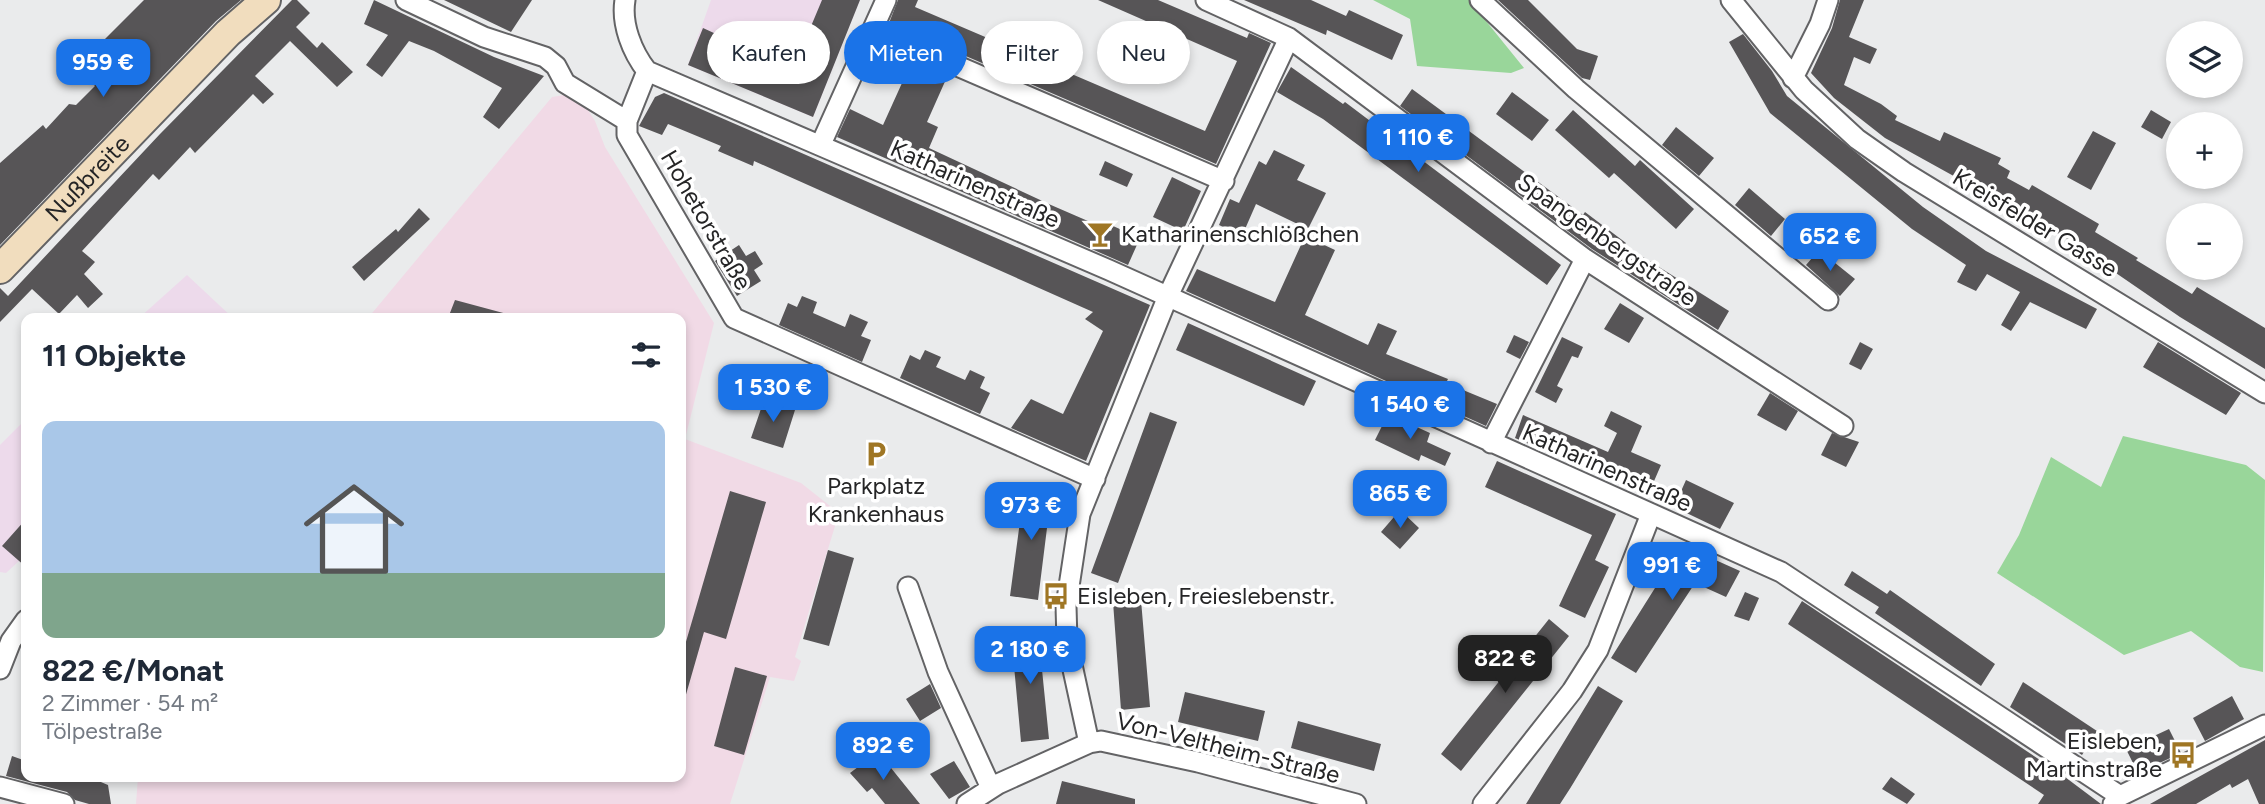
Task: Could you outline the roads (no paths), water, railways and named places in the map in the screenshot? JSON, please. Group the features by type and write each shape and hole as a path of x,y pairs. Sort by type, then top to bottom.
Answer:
{"main road":[{"name":"Nußbreite","path":"0,269 181,80 261,2"}],"street":[{"path":"406,0 484,37 545,57 556,66 565,83 628,121 647,71 637,58 627,30 624,2"},
{"path":"878,21 886,0"},
{"name":"Spangenbergstraße","path":"1206,0 1289,38 1584,259 1843,426"},
{"path":"1480,0 1576,89 1828,300"},
{"name":"Kreisfelder Gasse","path":"1731,0 1793,78 1833,119 1904,172 2265,393"},
{"path":"1793,78 1820,24 1828,0"},
{"path":"967,804 991,788 1089,743 1067,642 1066,606 1080,514 1168,296 1289,38"},
{"path":"967,70 1224,181"},
{"name":"Katharinenstraße","path":"647,71 1168,296 1781,572 2116,800"},
{"path":"821,144 849,84"},
{"name":"Hohetorstraße","path":"628,121 627,135 734,318 1095,479"},
{"path":"1491,443 1584,259"},
{"path":"1483,804 1572,691 1598,650 1651,514"},
{"path":"908,587 937,672 991,788"},
{"path":"0,669 11,641 21,627"},
{"path":"2116,800 2265,725"},
{"name":"Von-Veltheim-Straße","path":"1089,743 1112,742 1356,804"},
{"path":"0,787 64,804"}],"place":[{"name":"Katharinenschlößchen","path":"1100,234"},
{"name":"Parkplatz Krankenhaus","path":"876,454"},
{"name":"Eisleben, Freieslebenstr.","path":"1056,596"},
{"name":"Eisleben, Martinstraße","path":"2183,755"}]}
